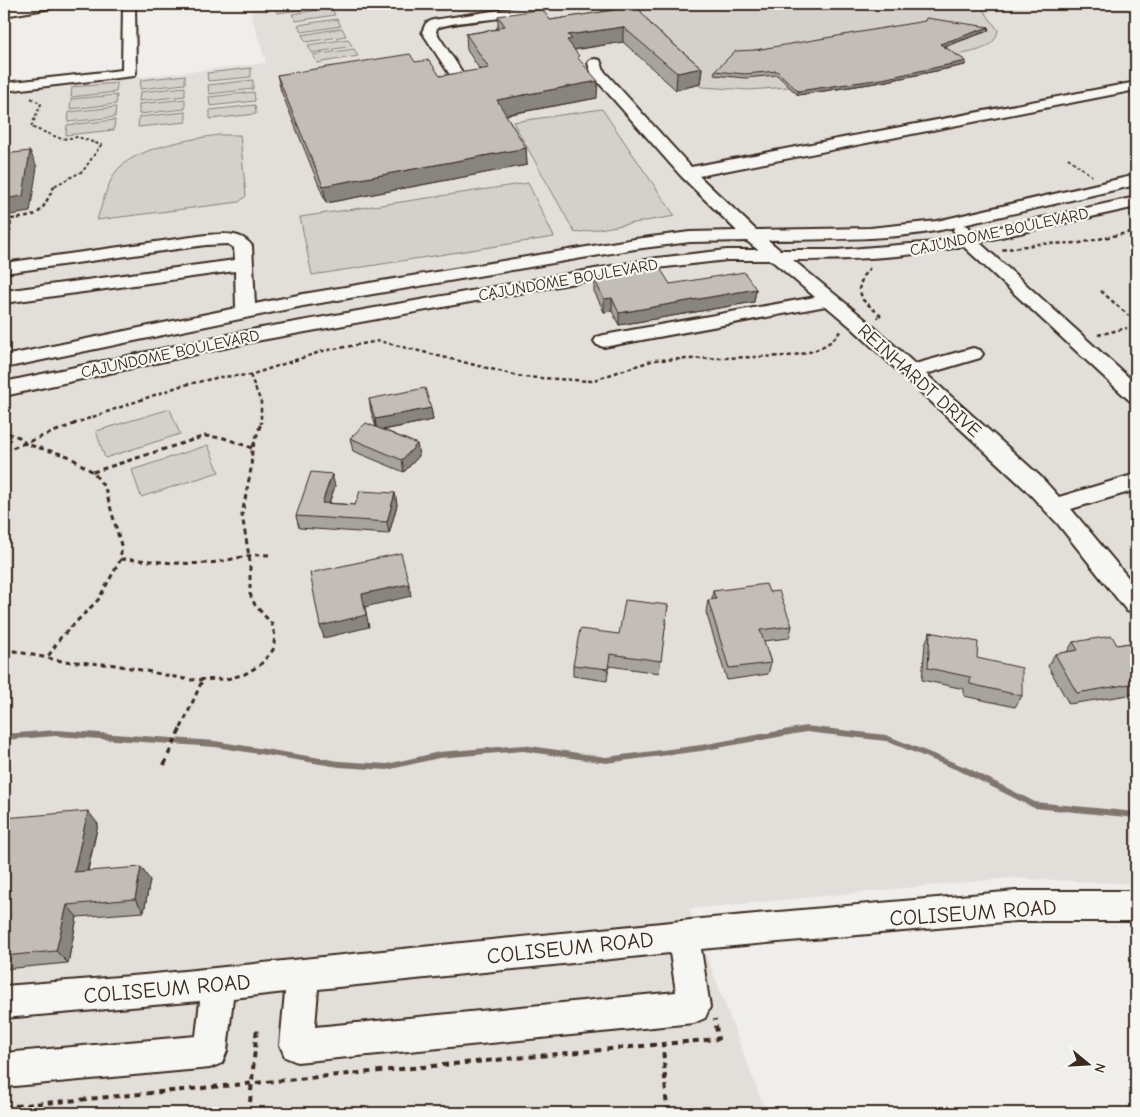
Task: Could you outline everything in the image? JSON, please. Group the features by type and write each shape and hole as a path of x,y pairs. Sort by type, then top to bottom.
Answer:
{"street":[{"path":"4,12 52,4"},
{"path":"4,87 129,73 129,4"},
{"path":"459,78 429,32 431,26 438,23 530,8 536,4"},
{"name":"REINHARDT DRIVE","path":"595,63 597,72 687,174 752,236 859,324 998,450 1055,506 1136,604"},
{"path":"687,174 1136,86"},
{"name":"CAJUNDOME BOULEVARD","path":"4,362 246,312 416,280 635,244 690,237 820,235 937,226 1093,183 1136,180"},
{"path":"1093,183 1023,214 961,229 968,241 1136,395"},
{"name":"CAJUNDOME BOULEVARD","path":"4,390 256,335 608,271 687,258 727,255 870,254 935,247 1136,202"},
{"path":"4,268 206,240 231,239 243,246 246,312"},
{"path":"4,297 244,264"},
{"path":"604,341 828,300"},
{"path":"911,372 973,354"},
{"path":"1055,506 1136,482"},
{"name":"COLISEUM ROAD","path":"4,1002 219,983 683,936 1016,906 1136,906"},
{"path":"303,974 297,1045 694,1007 683,936"},
{"path":"4,1070 210,1051 219,983"}],"path":[{"path":"11,220 32,217 43,208 55,185 83,171 101,145 78,138 62,139 31,127 41,104 31,98 23,99"},
{"path":"1068,158 1093,183"},
{"path":"1101,292 1129,316"},
{"path":"1092,337 1127,328"},
{"path":"4,649 47,658 116,665 154,675 202,681 236,676 255,669 267,659 275,645 275,630 269,618 250,598 249,555 242,524 242,505 250,475 252,448 259,432 262,414 262,400 250,375"},
{"path":"4,404 5,434 19,437 26,444 68,456 93,472 105,488 112,518 120,539 121,559 98,600 61,637 47,658"},
{"path":"93,472 205,436 216,435 226,437 252,448"},
{"path":"121,559 208,564 249,555 270,555"},
{"path":"164,765 202,681"},
{"path":"249,1113 257,1027"},
{"path":"4,1107 663,1044"},
{"path":"547,1113 582,1110 582,1113"}],"shaded area":[{"path":"248,4 1136,4 1136,884 1011,878 689,909 766,1113 4,1113 4,92 266,63"},
{"path":"272,4 341,4 278,13"},
{"path":"623,4 979,4 998,30 996,37 987,46 974,52 952,56 965,65 882,82 798,95 789,87 749,90 702,87 677,74"},
{"path":"331,8 335,15 296,21 292,14"},
{"path":"337,19 341,26 302,32 298,25"},
{"path":"342,28 346,36 306,42 302,35"},
{"path":"348,39 352,46 312,53 308,45"},
{"path":"354,49 358,56 317,63 313,55"},
{"path":"251,68 251,77 208,81 207,73"},
{"path":"185,75 185,84 140,89 141,80"},
{"path":"253,80 253,89 209,94 208,85"},
{"path":"117,83 116,92 71,97 72,87"},
{"path":"185,87 185,96 139,101 140,92"},
{"path":"254,92 255,101 210,106 209,97"},
{"path":"117,95 116,104 70,109 71,99"},
{"path":"185,99 185,109 139,114 139,104"},
{"path":"255,105 256,114 210,119 210,110"},
{"path":"116,107 115,117 68,122 69,112"},
{"path":"602,109 675,216 575,233 513,122"},
{"path":"186,112 186,122 138,127 139,117"},
{"path":"115,120 114,130 66,135 67,125"},
{"path":"219,135 240,135 246,196 239,202 97,220 109,184 123,164 134,157 162,146"},
{"path":"528,183 554,237 312,275 300,217"},
{"path":"170,409 180,434 105,458 96,431"},
{"path":"208,445 219,472 141,497 132,470"}],"building":[{"path":"609,4 635,4 653,27 702,68 677,73 623,27 568,35 572,39 567,40 579,56 577,57 598,81 497,100 526,148 323,186 277,75 410,54 415,62 429,60 440,76 489,68 466,34 499,29 497,27 505,26 498,16 542,9 550,20 614,10"},
{"path":"926,18 989,27 940,44 966,61 882,79 798,91 777,71 745,74 715,71 735,51 755,50 925,21"},
{"path":"30,151 23,196 4,199 4,154"},
{"path":"660,268 670,284 744,272 756,289 619,313 612,298 604,299 594,279"},
{"path":"425,388 431,408 375,419 369,399"},
{"path":"366,423 417,444 402,460 350,438"},
{"path":"311,472 332,474 322,503 355,505 360,491 395,493 387,522 296,516"},
{"path":"401,553 409,584 362,594 366,615 320,626 310,573"},
{"path":"766,584 769,592 779,591 792,626 760,630 771,663 729,668 708,600 716,599 713,591"},
{"path":"625,600 668,605 661,661 610,654 608,669 573,665 580,629 619,634"},
{"path":"930,632 978,642 977,658 1022,668 1022,696 970,684 970,677 928,668"},
{"path":"1112,636 1117,645 1136,642 1136,683 1077,693 1055,654 1078,650 1073,642"},
{"path":"88,811 74,872 141,867 135,899 67,905 56,951 4,956 4,818"}],"waterway":[{"path":"4,737 56,733 215,744 339,764 387,767 439,755 523,748 606,760 701,748 806,729 886,738 965,770 1034,805 1136,815"}]}
